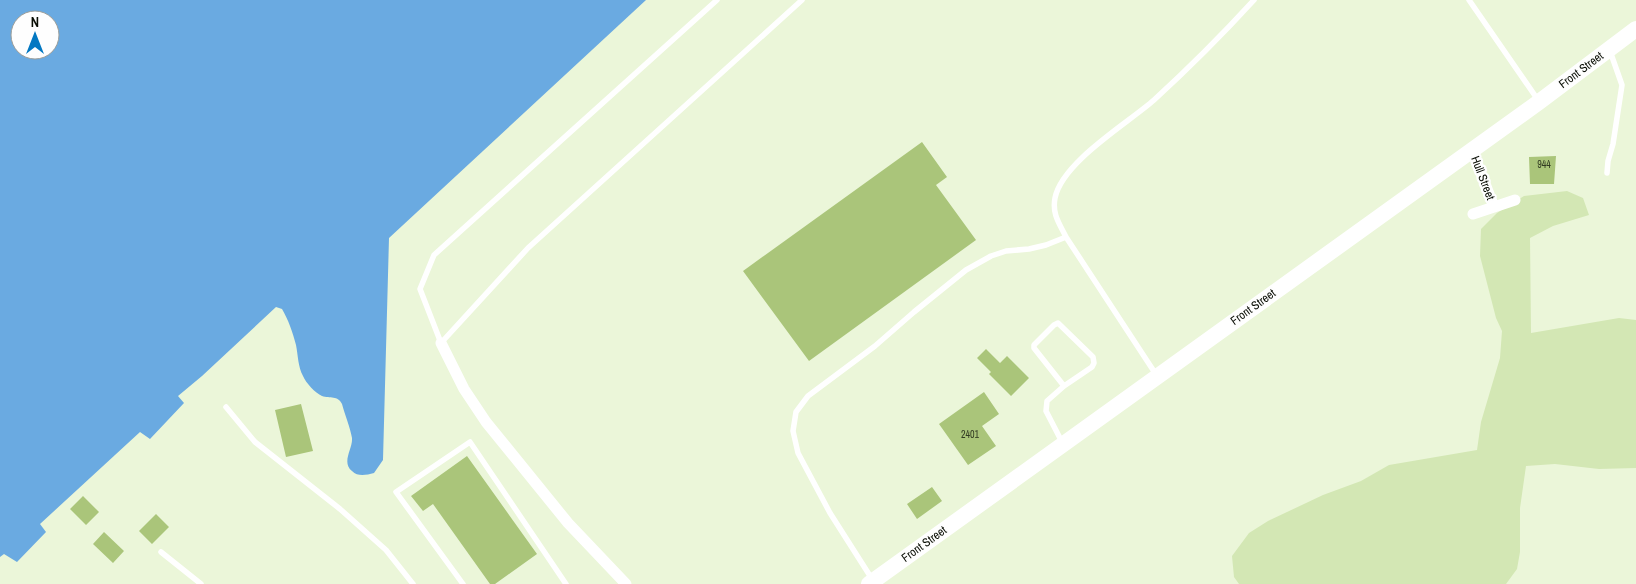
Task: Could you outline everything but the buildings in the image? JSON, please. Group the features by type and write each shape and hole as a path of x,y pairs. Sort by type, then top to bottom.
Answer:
{"street":[{"name":"Front Street","path":"871,583 1539,102 1636,29"},
{"name":"Hull Street","path":"1472,150 1494,206"},
{"name":"Hull Street","path":"1473,214 1515,200"},
{"path":"441,343 464,389 486,422 568,523 626,584"}],"lane":[{"path":"717,0 434,255 420,289 441,343 528,248 802,0"},
{"path":"1157,376 1066,237 1055,216 1055,197 1065,177 1096,145 1152,101 1219,38 1254,0"},
{"path":"1468,0 1539,102"},
{"path":"1607,173 1622,85 1609,49"},
{"path":"871,583 798,453 793,431 796,412 808,396 876,346 966,270 998,254 1046,245 1066,237"},
{"path":"1063,444 1046,411 1047,401 1064,386 1092,367 1094,363 1093,357 1058,323 1034,345 1034,348 1064,386"},
{"path":"226,407 255,442 340,509 386,550 413,584"},
{"path":"463,584 396,492 470,442 566,584"},
{"path":"161,552 201,584"}],"green space":[{"path":"1567,191 1583,198 1589,215 1553,226 1530,238 1531,333 1619,318 1636,320 1636,468 1599,469 1555,464 1526,466 1520,508 1520,552 1517,569 1506,584 1239,584 1234,577 1232,556 1249,533 1268,521 1323,495 1361,481 1389,465 1477,450 1481,422 1500,358 1502,331 1496,318 1480,256 1481,229 1497,213 1524,196"}],"water":[{"path":"0,0 646,0 389,238 383,460 374,473 359,475 354,473 349,467 347,460 352,438 342,404 336,398 319,395 306,382 300,369 292,331 282,309 276,307 178,396 184,403 150,439 140,432 40,524 46,532 17,562 4,554 0,557"}]}
